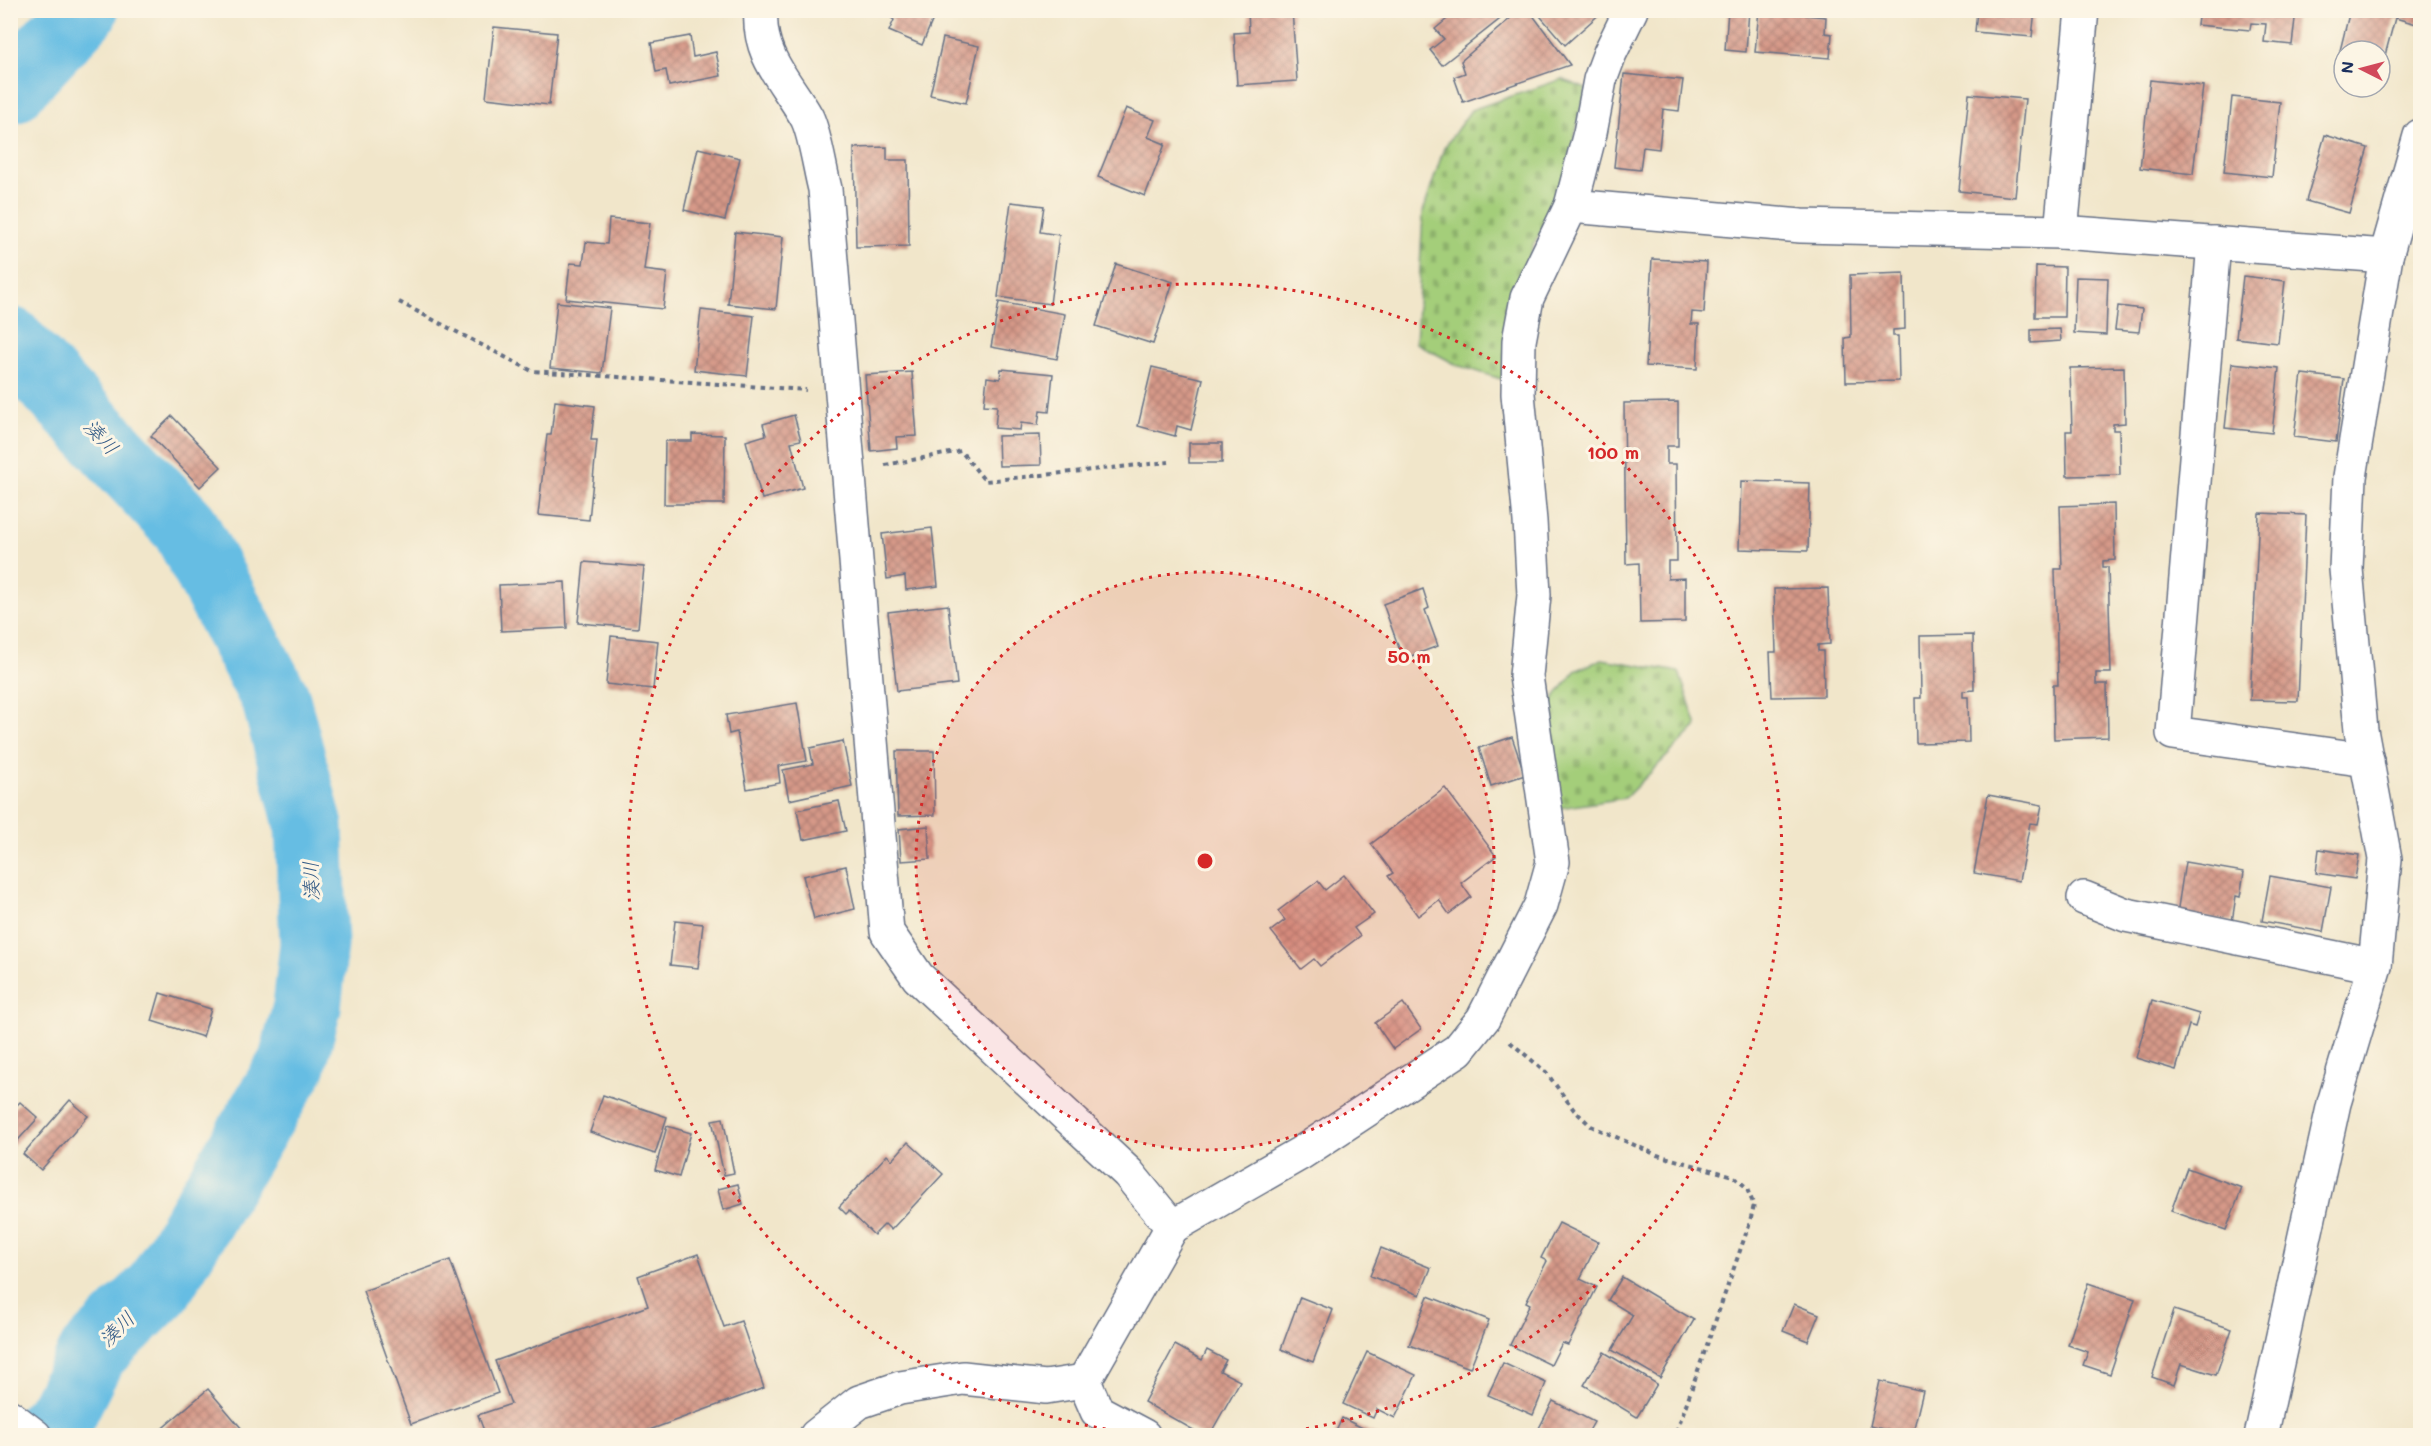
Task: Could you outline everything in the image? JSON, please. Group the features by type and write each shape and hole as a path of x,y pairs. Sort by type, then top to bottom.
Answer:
{"street":[{"path":"761,10 759,27 773,68 808,120 825,189 887,932 918,977 1128,1173 1172,1227"},
{"path":"1084,1381 1172,1227 1301,1153 1458,1050 1484,1019 1540,905 1553,862 1526,676 1534,595 1530,521 1518,394 1518,351 1527,298 1571,206 1590,133 1600,80 1631,10"},
{"path":"2061,232 2082,10"},
{"path":"2261,1436 2334,1103 2375,966 2385,858 2361,730 2346,569 2350,477 2386,256 2414,185 2421,136"},
{"path":"1571,206 1801,226 2061,232 2386,256"},
{"path":"2214,243 2173,733 2367,760"},
{"path":"2084,898 2126,915 2375,966"},
{"path":"816,1436 859,1402 900,1388 963,1378 1047,1387 1084,1381"},
{"path":"1084,1381 1097,1411 1144,1436"},
{"path":"10,1418 35,1436"}],"path":[{"path":"399,302 532,371 841,392"},
{"path":"849,472 961,451 985,482 1169,462"},
{"path":"1484,1019 1546,1072 1574,1110 1591,1126 1657,1155 1733,1176 1746,1187 1754,1205 1749,1225 1675,1436"}],"green space":[{"path":"1562,79 1586,89 1560,198 1533,245 1507,321 1504,380 1457,365 1416,343 1423,212 1444,148 1471,110"},
{"path":"1602,659 1679,672 1697,726 1625,798 1560,808 1544,711 1575,671"}],"building":[{"path":"880,10 914,10 933,19 922,45 889,31 894,20"},
{"path":"1248,10 1292,10 1297,81 1237,85 1234,33 1249,32"},
{"path":"1458,10 1493,10 1500,19 1442,65 1430,50 1444,39 1435,29"},
{"path":"1520,10 1529,10 1570,65 1463,102 1454,77 1465,73 1461,61"},
{"path":"1535,10 1604,10 1565,45"},
{"path":"1728,10 1749,10 1746,52 1725,50"},
{"path":"1759,10 1806,10 1806,15 1826,17 1825,33 1832,34 1830,58 1755,52"},
{"path":"1977,10 2035,10 2032,37 1975,32"},
{"path":"2199,10 2296,10 2292,45 2264,42 2266,24 2251,23 2250,30 2197,25"},
{"path":"2350,10 2420,10 2420,25 2395,18 2389,39 2343,39"},
{"path":"494,27 557,33 549,105 486,98"},
{"path":"690,36 693,57 716,52 721,76 669,86 666,70 656,72 651,43"},
{"path":"943,38 979,46 966,103 930,95"},
{"path":"1624,74 1683,80 1679,111 1663,109 1659,149 1643,147 1640,170 1614,167"},
{"path":"2150,80 2203,86 2193,174 2140,168"},
{"path":"1969,94 2025,99 2015,197 1959,191"},
{"path":"2232,97 2280,102 2272,177 2224,172"},
{"path":"1126,108 1155,120 1148,137 1165,144 1145,196 1098,177"},
{"path":"2325,135 2368,148 2349,213 2306,201"},
{"path":"887,147 887,160 908,160 909,246 856,247 854,148"},
{"path":"698,148 740,158 725,220 684,210"},
{"path":"1011,202 1044,206 1040,232 1059,235 1050,304 998,297"},
{"path":"609,219 650,223 644,270 667,273 663,309 566,299 570,263 583,264 586,242 607,244"},
{"path":"735,232 783,237 776,309 728,304"},
{"path":"1652,259 1707,262 1704,313 1692,312 1691,324 1699,324 1697,369 1646,366"},
{"path":"1116,264 1173,282 1153,344 1096,326"},
{"path":"2036,266 2065,267 2064,317 2035,317"},
{"path":"1904,273 1905,329 1893,330 1893,336 1898,336 1899,381 1846,382 1845,338 1851,337 1850,275"},
{"path":"2243,276 2285,281 2278,343 2236,338"},
{"path":"2076,277 2108,278 2106,335 2074,333"},
{"path":"557,302 610,308 602,373 550,368"},
{"path":"999,302 1065,314 1057,359 991,347"},
{"path":"2118,306 2142,309 2139,332 2115,330"},
{"path":"701,310 754,316 747,376 694,370"},
{"path":"2060,329 2061,341 2031,343 2031,330"},
{"path":"2232,363 2279,368 2272,433 2225,428"},
{"path":"1152,367 1203,379 1191,430 1177,426 1175,436 1138,426"},
{"path":"2124,367 2125,423 2113,424 2113,430 2119,430 2120,475 2067,476 2066,431 2072,431 2070,368"},
{"path":"1001,369 1053,374 1049,412 1040,411 1038,425 1021,423 1020,430 995,428 997,406 984,405 987,377 1000,379"},
{"path":"912,372 917,436 896,437 897,448 871,451 865,375"},
{"path":"2302,374 2344,379 2336,442 2294,437"},
{"path":"555,401 595,406 591,440 597,440 589,520 538,515 547,435 551,435"},
{"path":"1678,402 1678,446 1667,446 1667,464 1676,464 1677,561 1668,561 1668,579 1685,578 1685,622 1640,623 1639,563 1626,564 1624,403"},
{"path":"794,415 801,440 791,442 803,488 762,499 746,441 766,435 763,424"},
{"path":"172,416 221,467 200,487 151,436"},
{"path":"692,434 725,435 724,504 664,504 665,441 692,441"},
{"path":"1040,435 1041,465 999,466 998,436"},
{"path":"1189,443 1222,443 1222,463 1189,463"},
{"path":"1741,481 1810,483 1808,551 1739,549"},
{"path":"2114,504 2115,560 2103,561 2103,567 2108,567 2111,673 2096,673 2096,684 2107,684 2108,737 2054,739 2053,685 2058,685 2055,569 2062,569 2060,506"},
{"path":"2259,513 2306,515 2298,701 2250,700"},
{"path":"932,528 938,586 906,590 905,576 887,579 882,534"},
{"path":"584,562 644,567 638,628 578,623"},
{"path":"565,582 567,628 501,631 499,585"},
{"path":"1828,588 1830,644 1818,645 1818,651 1823,651 1824,696 1772,697 1770,652 1776,652 1774,589"},
{"path":"1423,589 1429,608 1425,610 1438,646 1403,659 1383,604"},
{"path":"948,605 957,684 897,691 888,612"},
{"path":"1973,635 1974,690 1963,691 1963,697 1968,697 1969,742 1916,743 1915,698 1921,698 1920,636"},
{"path":"611,636 658,641 653,689 606,684"},
{"path":"797,703 807,761 778,766 780,783 747,789 737,732 729,734 726,715"},
{"path":"1512,737 1525,775 1491,786 1479,748"},
{"path":"843,741 852,786 789,800 783,770 813,764 810,748"},
{"path":"896,751 934,751 935,815 898,816"},
{"path":"1445,788 1496,856 1461,883 1471,897 1449,914 1439,900 1418,916 1388,876 1393,873 1371,844"},
{"path":"1988,795 2042,805 2038,824 2030,823 2019,881 1974,873"},
{"path":"839,801 846,831 803,840 797,810"},
{"path":"928,826 930,859 901,861 899,829"},
{"path":"2319,849 2359,855 2355,879 2316,873"},
{"path":"2185,862 2244,872 2240,897 2236,896 2232,922 2177,914"},
{"path":"846,866 855,909 814,919 803,876"},
{"path":"1344,875 1374,914 1354,928 1360,936 1320,966 1314,959 1301,969 1271,931 1285,920 1278,911 1318,881 1325,890"},
{"path":"2270,876 2331,887 2323,932 2262,921"},
{"path":"675,921 703,924 698,968 670,965"},
{"path":"160,993 211,1009 203,1037 152,1021"},
{"path":"2152,1000 2199,1014 2195,1027 2189,1025 2176,1070 2136,1058"},
{"path":"1403,1003 1421,1029 1393,1049 1375,1023"},
{"path":"603,1095 667,1117 655,1154 590,1132"},
{"path":"70,1100 88,1116 41,1170 23,1154"},
{"path":"20,1102 38,1118 10,1149 10,1112"},
{"path":"723,1118 734,1173 724,1175 712,1120"},
{"path":"667,1126 691,1133 679,1177 655,1170"},
{"path":"908,1142 943,1174 891,1230 885,1224 874,1235 849,1211 846,1214 839,1207 887,1155 892,1160"},
{"path":"2187,1168 2242,1188 2226,1230 2171,1211"},
{"path":"738,1184 743,1204 723,1210 718,1189"},
{"path":"1559,1223 1598,1242 1580,1279 1597,1287 1568,1345 1562,1343 1551,1365 1510,1345 1530,1304 1526,1302 1547,1261 1541,1258"},
{"path":"1381,1248 1431,1268 1420,1295 1370,1276"},
{"path":"698,1254 724,1327 741,1321 764,1388 633,1436 486,1436 478,1415 511,1404 495,1361 648,1306 638,1276"},
{"path":"450,1260 498,1393 411,1424 363,1291"},
{"path":"1622,1277 1694,1320 1660,1378 1612,1350 1633,1315 1608,1300"},
{"path":"2088,1283 2135,1299 2110,1374 2083,1365 2088,1352 2068,1345"},
{"path":"1428,1296 1489,1320 1470,1368 1409,1345"},
{"path":"1300,1297 1333,1310 1313,1362 1281,1349"},
{"path":"1794,1304 1819,1314 1808,1341 1783,1331"},
{"path":"2174,1310 2232,1329 2216,1375 2181,1364 2174,1385 2152,1377"},
{"path":"1175,1345 1202,1360 1207,1350 1226,1360 1220,1371 1240,1381 1209,1436 1204,1436 1144,1402"},
{"path":"1367,1352 1416,1375 1395,1418 1377,1409 1373,1418 1343,1404"},
{"path":"1604,1352 1657,1384 1637,1417 1584,1385"},
{"path":"1503,1363 1546,1383 1533,1415 1488,1395"},
{"path":"1880,1381 1923,1391 1912,1436 1870,1426"},
{"path":"208,1389 248,1436 159,1436 157,1433"},
{"path":"1553,1401 1594,1422 1586,1436 1535,1436"},
{"path":"1342,1418 1379,1436 1334,1436"}],"waterway":[{"name":"湊川","path":"10,90 84,10"},
{"name":"湊川","path":"10,341 185,527 276,700 309,827 314,944 307,1007 292,1064 158,1289 92,1354 62,1414 41,1436"}]}
